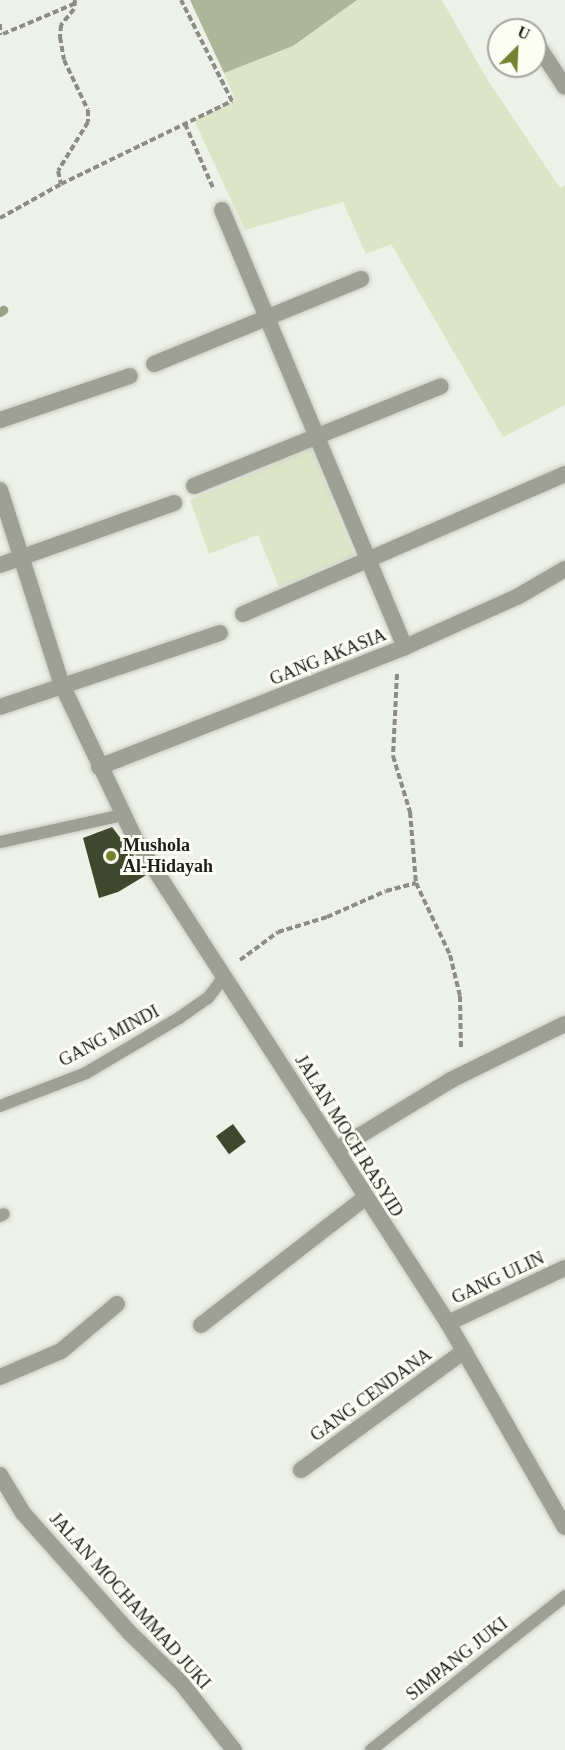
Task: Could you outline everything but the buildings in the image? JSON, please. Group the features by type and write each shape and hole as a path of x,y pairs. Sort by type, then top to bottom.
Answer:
{"street":[{"path":"547,60 565,87"},
{"path":"222,210 270,317 405,647"},
{"path":"154,364 362,279"},
{"path":"0,420 129,376"},
{"path":"194,486 441,386"},
{"path":"243,614 565,474"},
{"name":"JALAN MOCH RASYID","path":"0,490 62,685 123,815 223,978 448,1323 565,1527"},
{"path":"0,565 174,503"},
{"name":"GANG AKASIA","path":"99,766 405,647 517,597 565,569"},
{"path":"0,707 220,633"},
{"path":"336,1150 451,1080 565,1024"},
{"path":"201,1324 365,1198"},
{"name":"GANG ULIN","path":"448,1323 565,1268"},
{"path":"0,1377 61,1351 117,1304"},
{"name":"GANG CENDANA","path":"302,1470 464,1351"},
{"name":"JALAN MOCHAMMAD JUKI","path":"0,1475 23,1513 130,1633 182,1684 234,1750"}],"lane":[{"path":"0,842 123,815"},
{"name":"GANG MINDI","path":"0,1106 86,1073 179,1018 208,998 223,978"},
{"name":"SIMPANG JUKI","path":"371,1750 565,1596"}],"path":[{"path":"0,218 61,184 232,101 181,0"},
{"path":"61,184 58,171 88,122 88,110 64,60 60,37 61,25 75,1"},
{"path":"0,24 1,35 75,1"},
{"path":"184,124 222,210"},
{"path":"405,647 398,670 393,756 410,812 417,883 450,955 460,996 463,1030 460,1057 451,1080"},
{"path":"223,978 247,954 278,932 327,917 386,891 417,883"}],"green space":[{"path":"190,0 357,0 293,46 224,73"},
{"path":"357,0 442,0 487,79 560,188 565,185 565,405 503,437 391,244 366,254 343,202 245,230 194,120 235,100 224,73 293,46"},
{"path":"311,449 354,555 279,587 258,535 209,554 190,500"}],"place":[{"name":"Mushola Al-Hidayah","path":"111,856"}]}
